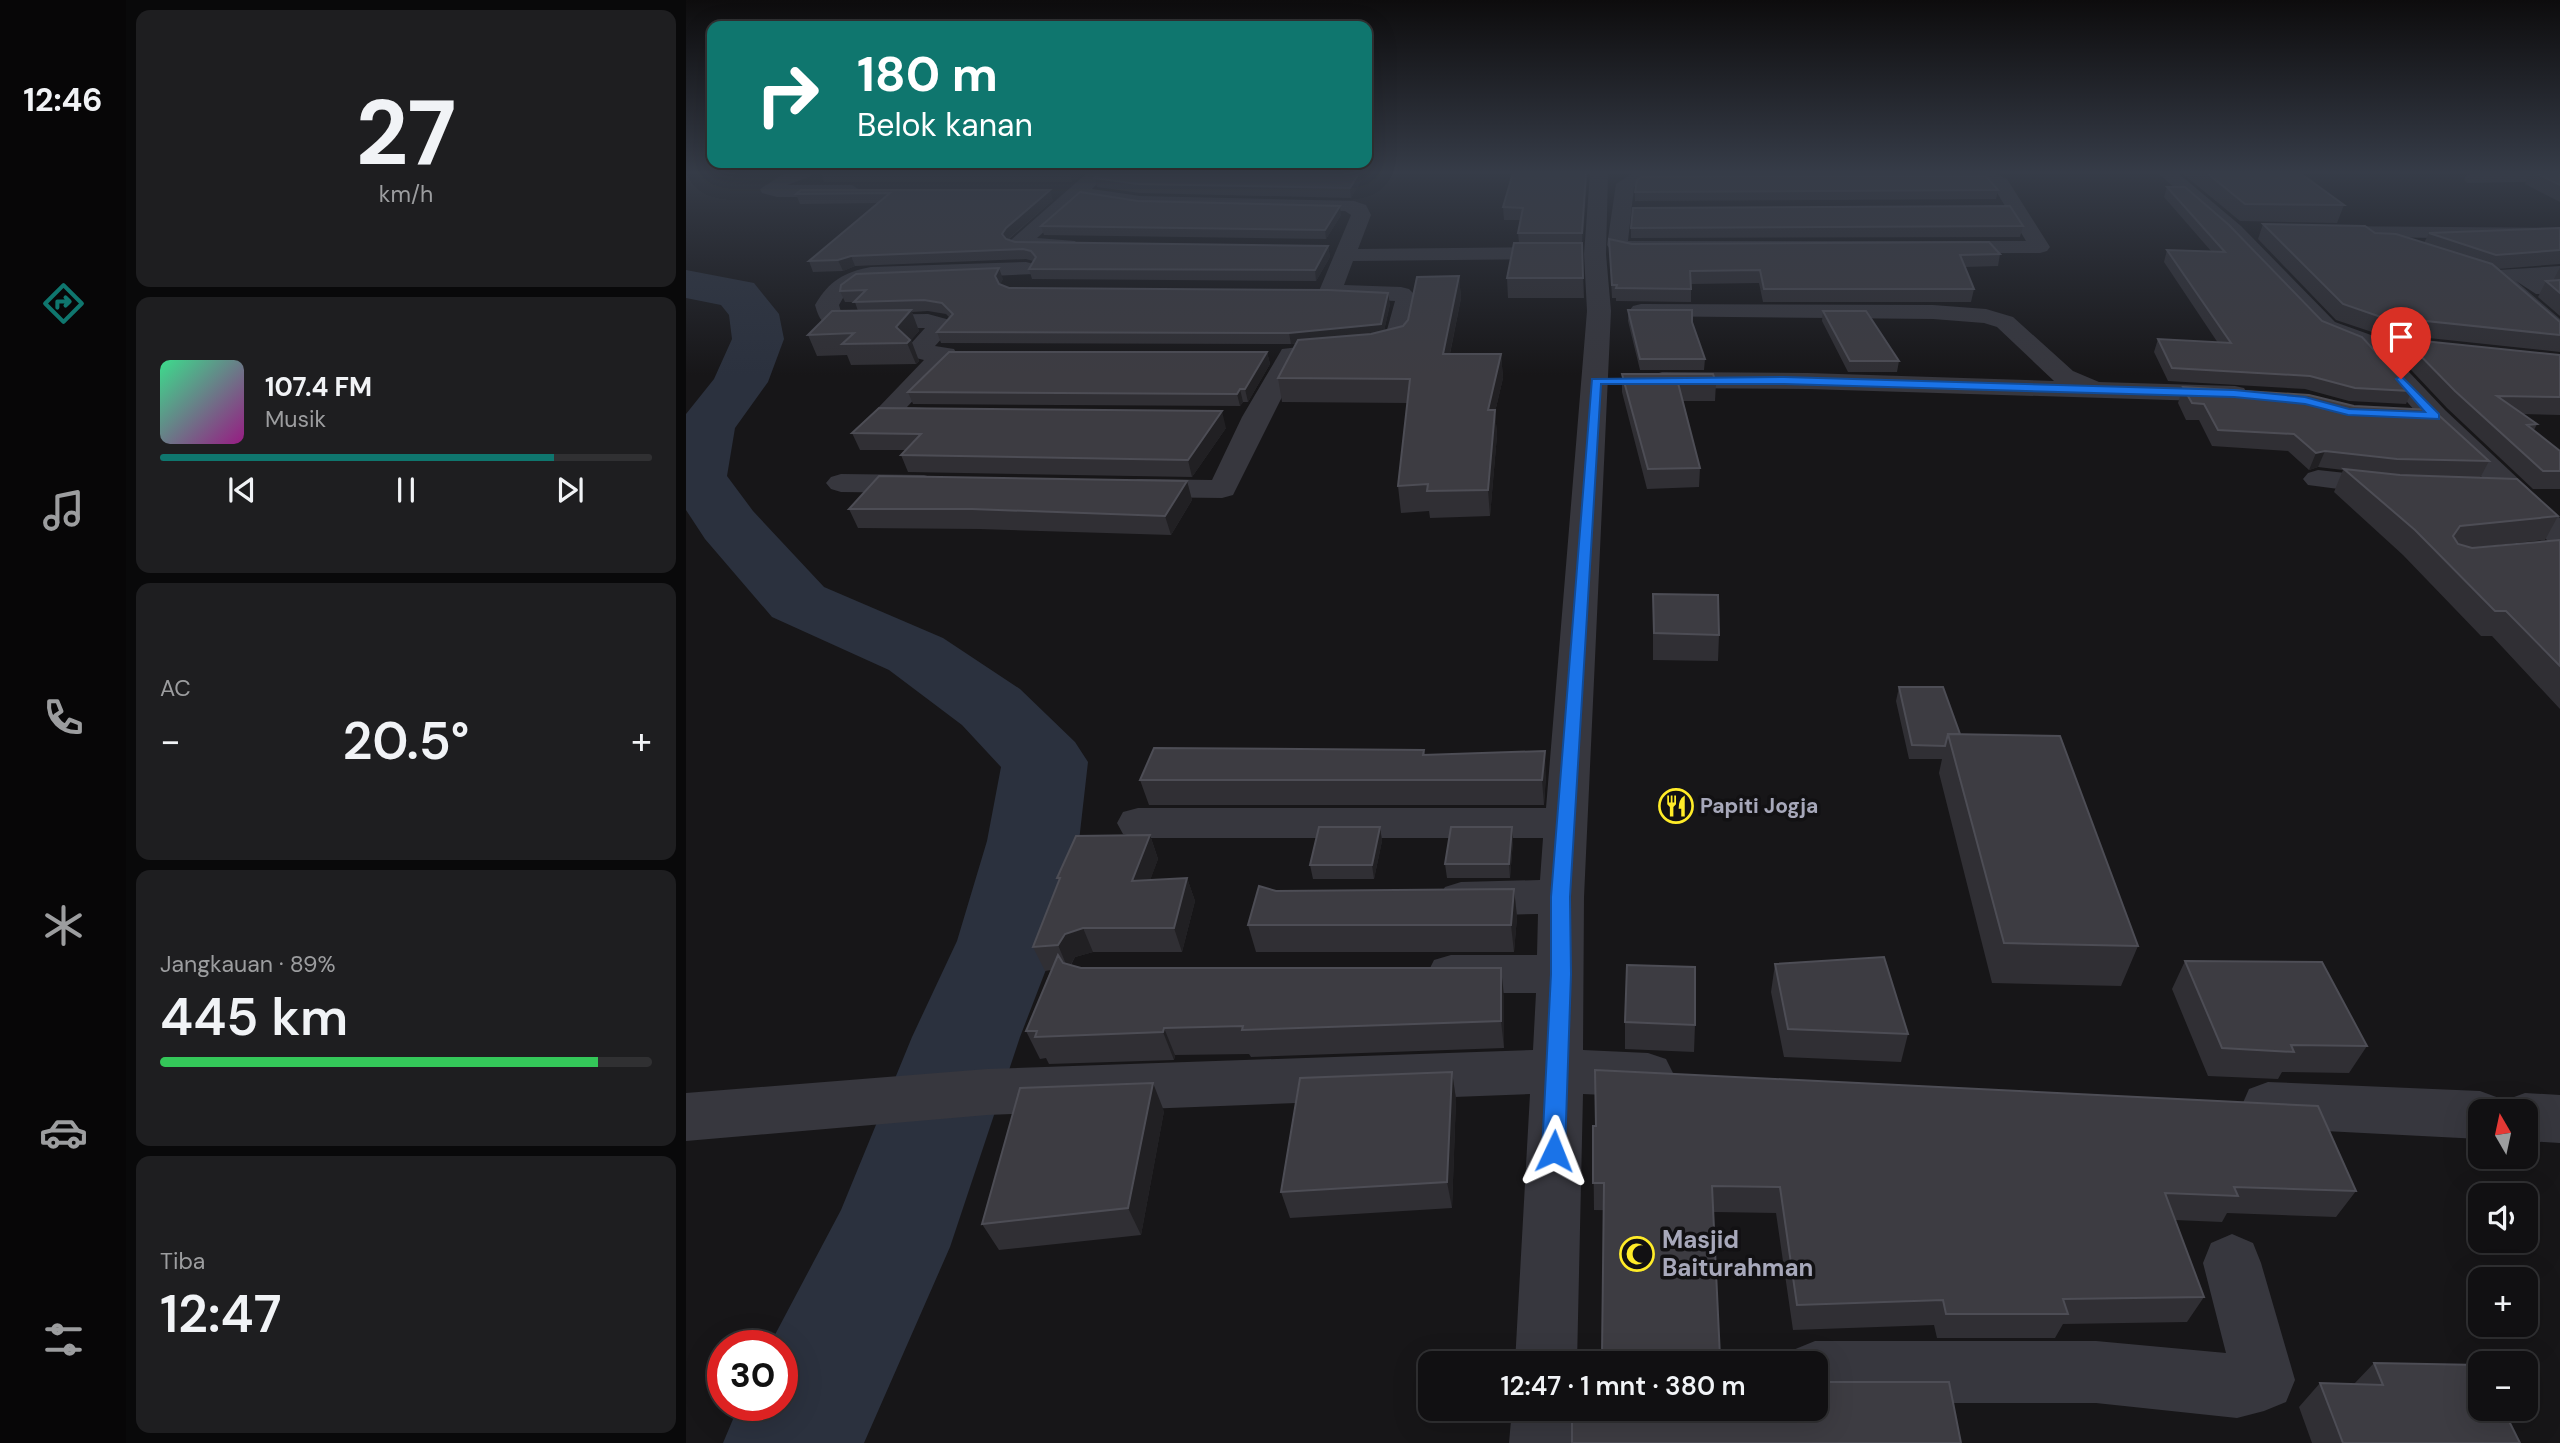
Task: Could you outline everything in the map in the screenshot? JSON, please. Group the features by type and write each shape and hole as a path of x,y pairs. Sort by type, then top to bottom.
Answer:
{"street":[{"path":"1022,240 1018,244 1093,245"},
{"path":"1330,291 1350,240"},
{"path":"1546,1351 1561,974 1561,897 1569,757 1617,381 1600,311 1595,254 1598,240"},
{"path":"1616,240 1623,248 2040,247 2036,240"},
{"path":"2244,240 2327,327 2367,342 2477,354"},
{"path":"973,354 925,353 919,348 942,325 938,322 843,323 832,320 827,305 840,283 855,276 1024,280 1052,245"},
{"path":"1321,247 1346,251 1595,254"},
{"path":"2560,273 2498,277 2560,331"},
{"path":"2523,274 2560,301"},
{"path":"1264,354 1374,348 1396,342 1406,296 1302,291"},
{"path":"1600,311 1933,312 1986,316 2006,322 2064,376 2096,390"},
{"path":"2367,342 2435,416 2513,491 2552,546"},
{"path":"945,354 890,409 892,415 960,415"},
{"path":"1113,488 1222,489 1243,417 1291,354"},
{"path":"1617,381 1784,381 2258,396"},
{"path":"2398,414 2435,416"},
{"path":"2318,479 2417,488"},
{"path":"841,483 950,485"},
{"path":"2472,490 2513,491"},
{"path":"1138,823 1567,823"},
{"path":"1415,900 1561,897"},
{"path":"1413,974 1561,974"},
{"path":"686,1117 987,1091 1556,1071 1696,1078"},
{"path":"2221,1102 2468,1114"},
{"path":"2538,1118 2560,1119"},
{"path":"1828,1372 2095,1372 2237,1386 2264,1380 2232,1263"},
{"path":"1542,1443 1543,1421"}],"building":[{"path":"834,240 1328,246 1315,270 1029,269 1036,257 1031,251 1023,249 851,256 838,260 809,261"},
{"path":"1609,240 1632,244 1989,242 2000,254 1960,255 1974,289 1764,289 1760,270 1690,271 1691,289 1616,288 1617,285 1612,285"},
{"path":"2215,240 2244,240 2322,321 2362,337 2412,391 2355,388 2310,376 2172,368 2158,339 2231,343 2167,250 2225,252"},
{"path":"2279,240 2416,240 2492,264 2560,322 2560,335 2378,316 2343,304"},
{"path":"2451,240 2560,240 2560,250 2496,255"},
{"path":"1514,243 1582,243 1583,278 1507,278"},
{"path":"999,268 995,276 999,284 1009,288 1328,290 1388,293 1381,324 1289,333 937,332 953,314 942,303 924,300 854,302 866,290 840,291 841,285 856,274"},
{"path":"1459,276 1443,354 1501,354 1488,410 1495,410 1488,490 1427,491 1428,484 1398,486 1410,379 1278,378 1298,340 1371,334 1403,326 1408,320 1417,277"},
{"path":"2560,280 2560,293 2546,281"},
{"path":"911,310 896,327 910,340 907,343 842,344 854,333 808,335 832,311"},
{"path":"1628,310 1692,310 1692,322 1705,359 1640,359"},
{"path":"1823,311 1866,311 1899,361 1850,361"},
{"path":"2404,339 2560,355 2560,397 2497,396 2537,424 2527,425 2560,451 2560,471 2543,471 2455,391"},
{"path":"949,352 1267,352 1245,389 1240,389 1237,394 908,392"},
{"path":"1622,374 1713,374 1716,383 1678,383 1700,468 1648,469"},
{"path":"2183,387 2309,395 2354,406 2433,410 2489,461 2397,459 2325,451 2316,453 2294,434 2218,430 2204,404 2192,403"},
{"path":"879,408 1222,411 1188,460 901,455 921,434 852,433"},
{"path":"2344,469 2400,475 2517,479 2558,516 2460,526 2453,536 2458,544 2472,548 2560,540 2560,666 2506,611 2495,611 2415,530"},
{"path":"879,476 1187,481 1165,516 972,509 849,509"},
{"path":"1653,594 1718,595 1719,635 1654,633"},
{"path":"1899,687 1943,687 1960,734 1948,734 1945,746 1912,745"},
{"path":"1948,734 2060,736 2138,946 2004,943"},
{"path":"1154,748 1424,750 1423,755 1545,751 1542,780 1140,780"},
{"path":"1319,827 1380,827 1372,865 1310,865"},
{"path":"1451,827 1512,827 1509,864 1445,864"},
{"path":"1150,835 1132,881 1187,878 1174,928 1083,928 1065,934 1058,945 1033,947 1060,878 1057,878 1076,836"},
{"path":"1259,886 1276,891 1514,889 1511,925 1248,925"},
{"path":"1058,955 1063,963 1081,968 1501,968 1501,1021 1242,1030 1243,1026 1164,1028 1163,1032 1035,1037 1037,1031 1026,1031"},
{"path":"1884,957 1908,1034 1788,1029 1775,964"},
{"path":"2185,961 2322,962 2367,1046 2291,1045 2294,1052 2222,1048"},
{"path":"1627,965 1695,967 1695,1025 1625,1022"},
{"path":"1595,1070 2318,1106 2356,1191 2234,1187 2238,1196 2165,1193 2204,1297 2063,1299 2068,1314 1946,1314 1943,1300 1797,1305 1780,1187 1712,1186 1720,1351 1602,1351 1604,1183 1593,1183 1593,1126 1596,1126"},
{"path":"1452,1072 1447,1182 1281,1192 1300,1078"},
{"path":"1153,1083 1128,1208 982,1224 1020,1088"},
{"path":"2374,1363 2468,1365 2468,1421 2509,1421 2520,1443 2343,1443 2320,1383 2383,1385"},
{"path":"1828,1382 1949,1382 1961,1443 1572,1443 1572,1422 1828,1421"}],"waterway":[{"path":"686,284 737,293 754,314 758,339 740,382 706,428 696,476 729,525 798,602 916,654 991,707 1045,762 1033,841 1007,941 966,1037 888,1247 793,1443"}],"place":[{"name":"Papiti Jogja","path":"1676,806"},
{"name":"Masjid Baiturahman","path":"1637,1254"}],"route":[{"path":"1554,1151 1561,974 1561,897 1595,381 1737,380 2234,394 2305,400 2348,412 2435,416 2401,379"}]}
